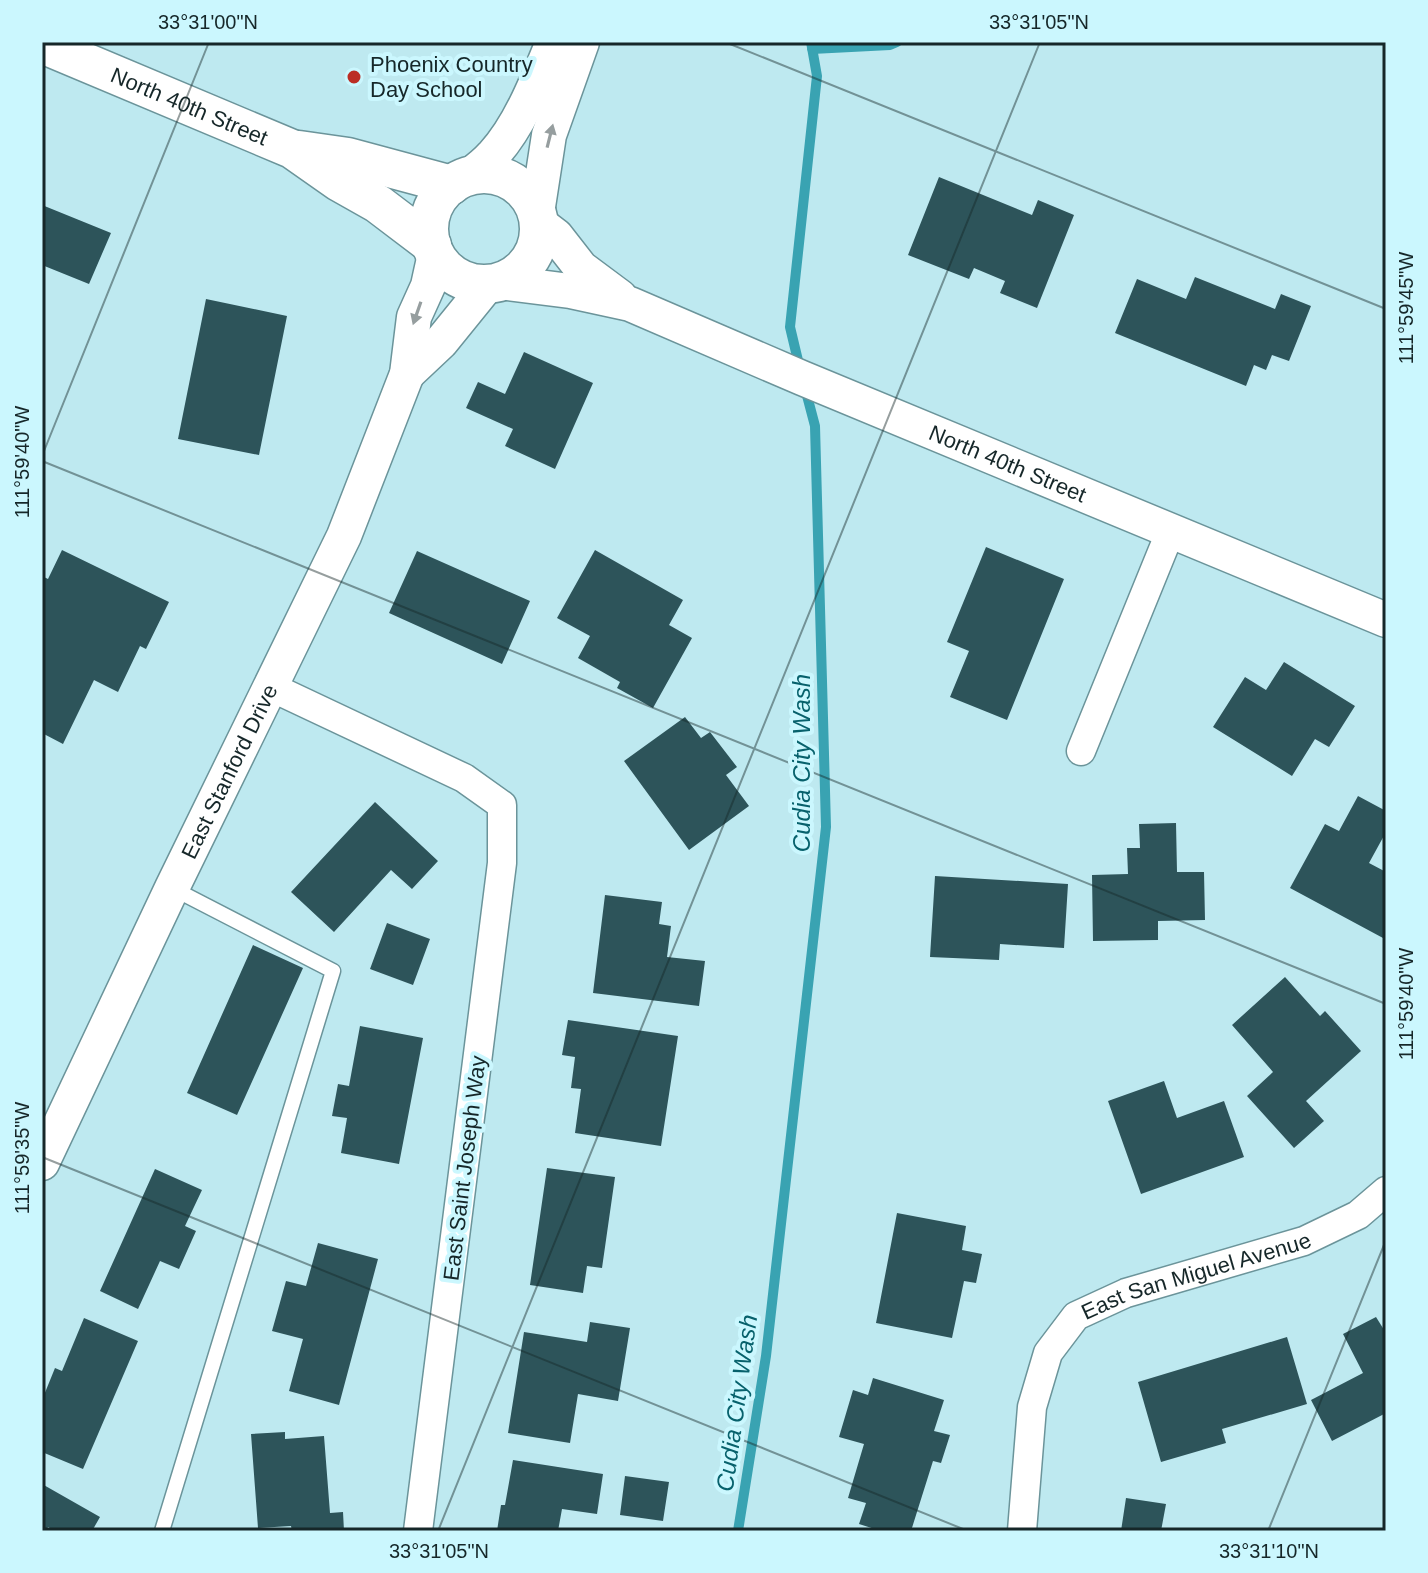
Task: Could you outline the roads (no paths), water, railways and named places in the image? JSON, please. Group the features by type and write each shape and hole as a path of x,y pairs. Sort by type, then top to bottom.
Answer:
{"main road":[{"name":"North 40th Street","path":"42,44 292,149 339,182 378,204 433,250"},
{"name":"North 40th Street","path":"292,149 348,157 460,181"},
{"path":"486,174 503,177 518,185 530,198 538,218 534,253 525,266 494,283 472,283 457,277 444,267 433,250 429,229 432,212 440,197 460,181 486,174"}],"street":[{"path":"460,181 494,155 539,78 553,42"},
{"path":"538,218 549,135 582,42"},
{"name":"North 40th Street","path":"538,218 581,268 630,304"},
{"name":"East Stanford Drive","path":"42,1163 344,536 407,374 414,317 428,286 433,250"},
{"name":"North 40th Street","path":"494,283 570,291 630,304 1386,620"},
{"name":"East Stanford Drive","path":"407,374 441,342 494,283"},
{"path":"1081,751 1171,530"},
{"name":"East Saint Joseph Way","path":"271,687 464,778 502,805 502,863 418,1531"},
{"name":"East San Miguel Avenue","path":"1022,1531 1032,1407 1048,1353 1076,1316 1126,1293 1304,1241 1358,1215 1386,1191"}],"lane":[{"path":"162,1531 333,971 172,888"}],"waterway":[{"name":"Cudia City Wash","path":"800,369 790,327 817,76 811,42"},
{"path":"812,49 890,45 897,42"},
{"name":"Cudia City Wash","path":"738,1531 766,1356 826,827 815,426 805,388"}],"place":[{"name":"Phoenix Country Day School","path":"354,77"}]}
